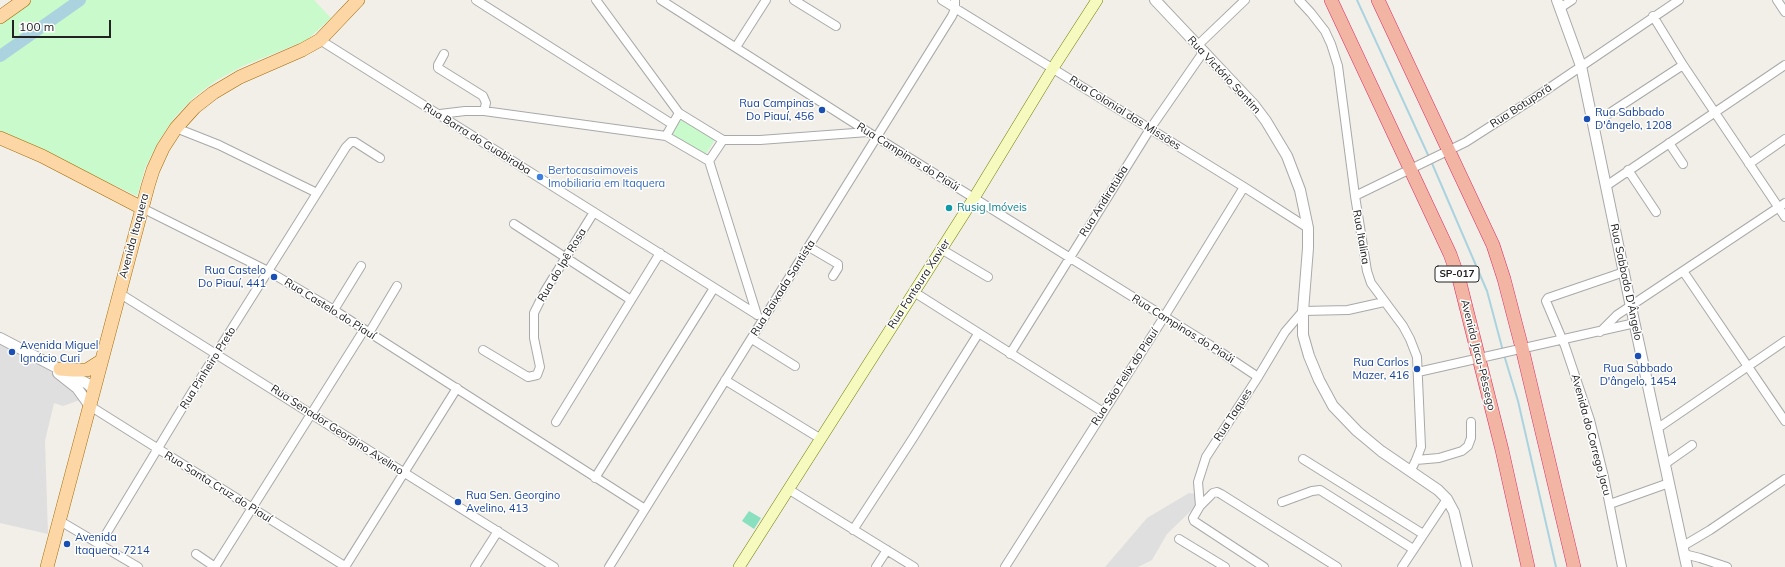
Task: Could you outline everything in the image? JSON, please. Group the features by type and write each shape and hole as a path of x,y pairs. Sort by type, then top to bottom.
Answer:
{"highway":[{"name":"Avenida Jacu-Pêssego","path":"1331,0 1415,168 1459,279 1502,450 1528,567"},
{"path":"1378,0 1444,153 1493,245 1504,279 1518,349 1574,567"}],"main road":[{"path":"0,17 24,0"},
{"name":"Avenida Itaquera","path":"48,567 119,293 142,208 158,158 176,128 195,107 213,93 240,77 302,50 320,40 358,0"},
{"name":"Rua Fontoura Xavier","path":"739,567 974,198 1053,68 1097,0"},
{"name":"Rua Castelo do Piauí","path":"0,138 42,156 142,208"},
{"path":"60,368 88,370 101,361"}],"street":[{"path":"476,0 672,124"},
{"path":"596,0 679,113 724,140 760,140 868,132"},
{"name":"Rua Campinas do Piaúi","path":"661,0 877,138 1258,377"},
{"path":"736,47 766,0"},
{"path":"794,0 836,26"},
{"name":"Rua Colonial das Missões","path":"942,0 1244,186 1308,228"},
{"path":"955,0 955,9"},
{"name":"Rua Victório Santim","path":"1155,0 1254,105 1278,140 1294,171 1300,190 1308,228 1303,335 1319,380 1334,406 1357,431 1381,451 1411,470 1438,490 1447,499 1454,512 1467,567"},
{"name":"Rua Andiratuba","path":"1010,354 1201,48 1245,0"},
{"name":"Rua Italina","path":"1299,0 1312,13 1325,32 1331,44 1338,66 1355,196 1367,271 1371,283 1403,326 1417,357 1421,447 1411,470"},
{"path":"1558,4 1572,0"},
{"name":"Rua Botuporã","path":"1355,196 1466,142 1679,0"},
{"path":"1777,0 1785,12"},
{"name":"Rua Sabbado D'Ângelo","path":"1558,4 1581,66 1687,567"},
{"name":"Rua Baixada Santista","path":"609,567 877,138 955,9"},
{"path":"1653,16 1683,65 1749,164 1782,205 1785,217"},
{"name":"Rua Barra do Guabiraba","path":"320,40 756,314"},
{"path":"444,54 438,68 483,96 486,103 484,111"},
{"path":"1593,124 1683,65"},
{"path":"1606,186 1785,65"},
{"path":"440,114 465,111 484,111 666,136 709,162 756,314 763,321"},
{"path":"666,136 679,113"},
{"path":"176,128 219,145 317,193"},
{"path":"1749,164 1785,139"},
{"path":"709,162 724,140"},
{"name":"Rua Pinheiro Preto","path":"100,544 216,354 346,147 352,142 359,144 380,158"},
{"path":"1669,143 1683,164"},
{"path":"1628,170 1656,212"},
{"name":"Rua São Felix do Piauí","path":"1005,567 1164,317 1244,186"},
{"path":"1600,332 1617,315 1782,205"},
{"name":"Rua Castelo do Piauí","path":"142,208 268,271 334,310 595,478 645,508"},
{"name":"Rua do Ipê Rosa","path":"483,350 528,377 537,375 540,367 534,338 534,313 594,212"},
{"path":"514,224 631,300"},
{"path":"809,247 838,264 838,268 833,276"},
{"path":"941,249 988,277"},
{"path":"556,422 660,254"},
{"path":"334,310 361,266"},
{"path":"1683,271 1785,421"},
{"name":"Avenida do Corrego Jacu","path":"1622,567 1610,504 1590,420 1563,340 1546,302 1548,298 1624,272"},
{"path":"196,554 215,567 312,414 397,286"},
{"path":"595,478 714,288"},
{"path":"914,292 1103,412"},
{"name":"Rua Senador Georgino Avelino","path":"119,293 554,567"},
{"path":"1303,311 1341,311 1384,302"},
{"name":"Rua Taques","path":"1264,567 1199,526 1194,521 1193,518 1200,506 1198,482 1206,457 1258,377 1285,332 1303,311"},
{"path":"1418,372 1635,323"},
{"path":"853,530 978,334"},
{"path":"0,338 60,368 88,384 94,391"},
{"path":"752,339 795,366"},
{"path":"1658,428 1785,341"},
{"path":"46,362 78,388 90,406"},
{"path":"725,380 821,439"},
{"path":"346,567 457,388"},
{"name":"Rua Santa Cruz do Piauí","path":"90,406 346,567"},
{"path":"1416,460 1439,458 1462,451 1468,446 1471,438 1471,422"},
{"path":"1665,464 1692,445"},
{"path":"1303,460 1423,534"},
{"path":"1727,567 1700,558 1683,550 1785,479"},
{"path":"1610,504 1669,483"},
{"path":"788,489 914,567"},
{"path":"1282,502 1312,491 1320,490 1413,549"},
{"path":"1200,506 1213,493 1221,494 1337,567"},
{"path":"1402,567 1447,499"},
{"path":"60,520 138,567"},
{"path":"475,567 498,531"},
{"path":"1179,539 1225,567"},
{"path":"876,567 887,550"}],"shaded area":[{"path":"0,343 41,363 64,383 80,400 63,406 54,403 45,441 48,534 0,523"},
{"path":"1189,493 1197,494 1199,503 1167,534 1152,560 1138,567 1105,567 1147,518"}],"green space":[{"path":"23,0 314,0 331,18 307,40 243,66 217,80 194,97 174,118 158,142 145,168 137,196 0,131 0,15"},
{"path":"682,116 716,138 704,157 670,135"},
{"path":"749,511 761,518 754,529 742,521"}],"waterway":[{"path":"0,56 80,0"},
{"path":"1357,0 1429,157"},
{"path":"1431,161 1487,291 1503,351"},
{"path":"1504,355 1518,401 1556,567"}],"place":[{"name":"Rua Campinas Do Piauí, 456","path":"822,110"},
{"name":"Rua Sabbado D'ângelo, 1208","path":"1587,119"},
{"name":"Bertocasaimoveis Imobiliaria em Itaquera","path":"540,177"},
{"name":"Rusig Imóveis","path":"949,208"},
{"name":"Rua Castelo Do Piauí, 441","path":"274,277"},
{"name":"Avenida Miguel Ignácio Curi","path":"12,352"},
{"name":"Rua Sabbado D'ângelo, 1454","path":"1638,356"},
{"name":"Rua Carlos Mazer, 416","path":"1417,369"},
{"name":"Rua Sen. Georgino Avelino, 413","path":"458,502"},
{"name":"Avenida Itaquera, 7214","path":"67,544"}]}
